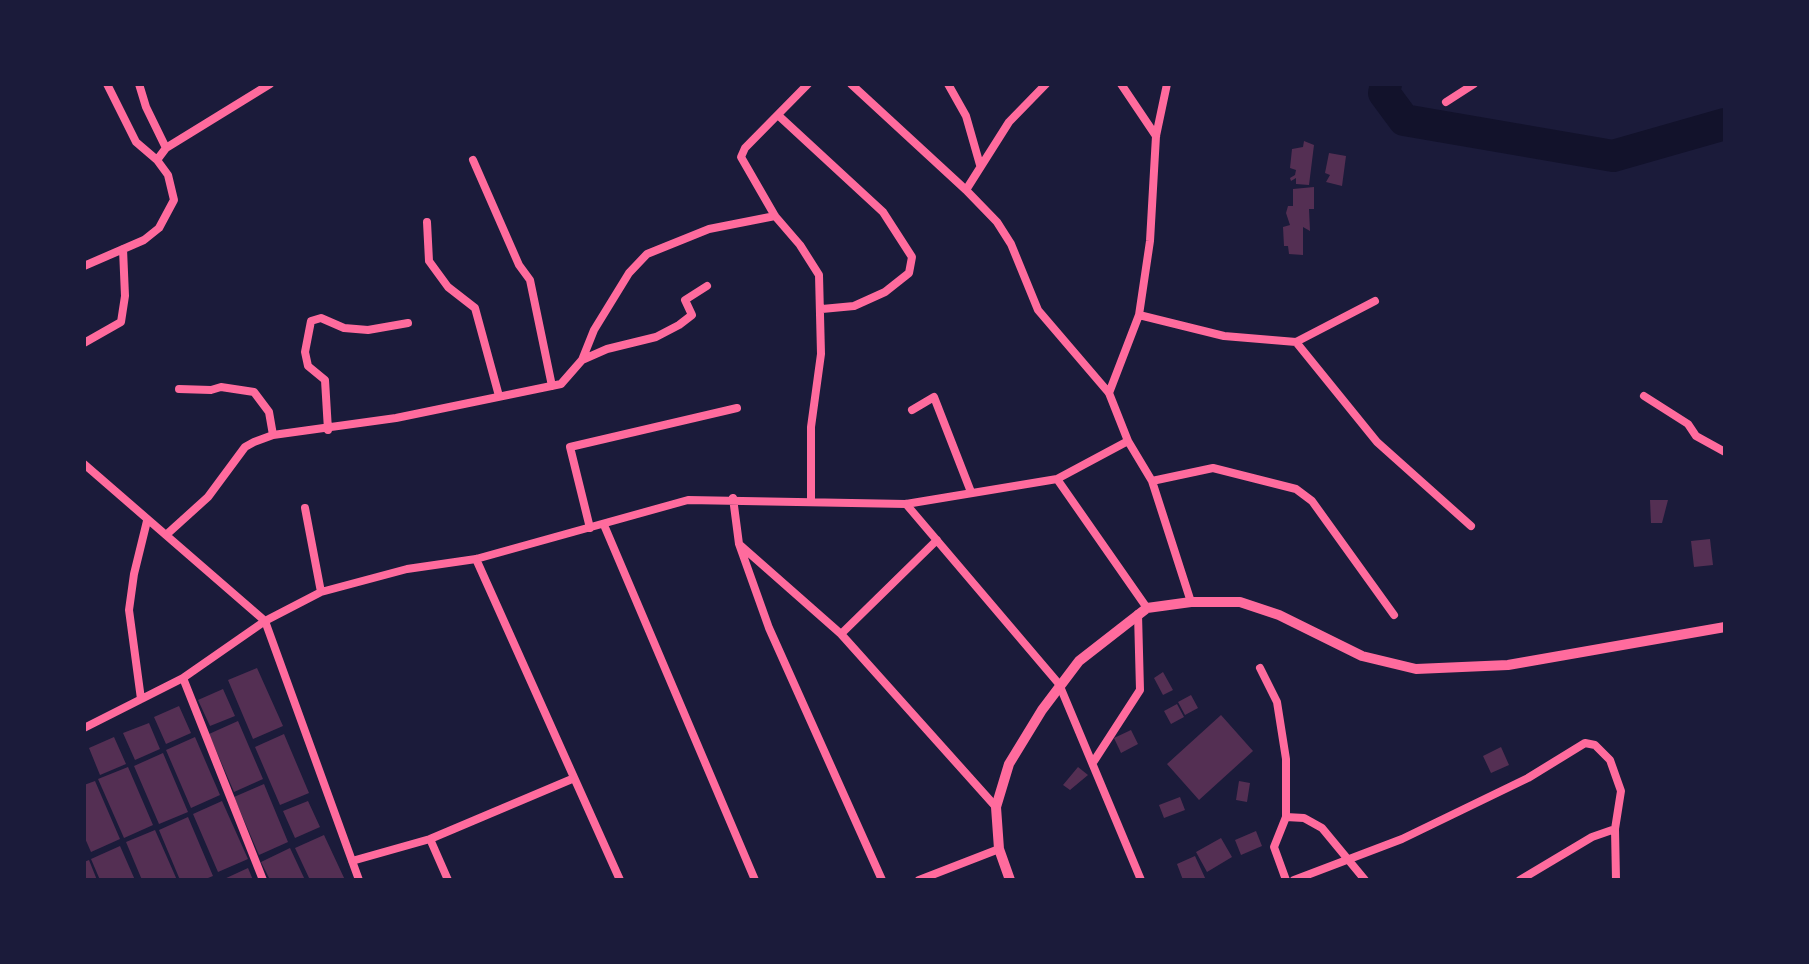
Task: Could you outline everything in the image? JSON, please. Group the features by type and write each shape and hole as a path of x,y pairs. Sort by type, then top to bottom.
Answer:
{"street":[{"path":"84,266 144,240 159,228 174,200 168,175 157,160 136,142 107,84"},
{"path":"139,84 146,107 166,148"},
{"path":"157,160 166,148 270,84"},
{"path":"808,84 745,148 741,157 775,216 819,275 821,354 811,427 811,501"},
{"path":"851,84 997,222 1011,244 1038,310 1109,393 1128,441 1152,481 1191,602"},
{"path":"948,84 966,116 980,165"},
{"path":"966,190 1009,122 1046,84"},
{"path":"1121,84 1156,136"},
{"path":"1109,393 1139,315 1150,241 1156,136 1167,84"},
{"path":"1446,102 1474,84"},
{"path":"779,116 874,203 912,257 909,273 885,292 854,306 822,309"},
{"path":"473,160 519,265 530,280 552,386"},
{"path":"166,535 208,497 245,447 273,435 328,430 552,386 567,379 582,360 604,311 629,273 647,254 709,229 775,216"},
{"path":"427,222 429,261 448,287 475,308 499,396"},
{"path":"84,343 121,322 125,296 123,249"},
{"path":"582,360 607,349 656,337 679,325 692,315 685,300 707,286"},
{"path":"1139,315 1224,336 1296,342 1375,301"},
{"path":"328,430 325,380 308,366 305,352 308,324 315,318 344,328 368,330 408,323"},
{"path":"1296,342 1377,442 1471,526"},
{"path":"179,389 211,390 221,387 254,392 269,412 273,435"},
{"path":"1644,396 1688,424 1696,436 1725,452"},
{"path":"912,410 934,397 971,492"},
{"path":"590,528 570,447 737,408"},
{"path":"84,728 183,678 265,621 321,592 407,569 476,559 688,500 733,498 906,504 1057,479 1128,441"},
{"path":"84,464 265,621 359,880"},
{"path":"1152,481 1213,468 1296,489 1312,501 1394,615"},
{"path":"1057,479 1143,611 1140,690 1094,761"},
{"path":"733,498 739,544 769,628 882,880"},
{"path":"906,504 1059,684 1094,761 1141,880"},
{"path":"305,508 321,592"},
{"path":"141,699 129,610 147,521"},
{"path":"604,525 755,880"},
{"path":"841,634 937,540"},
{"path":"739,544 841,634 996,807"},
{"path":"476,559 572,779 620,880"},
{"path":"1010,880 999,849 996,807 1009,764 1059,684 1098,644 1143,611 1220,600 1254,605 1383,663 1416,669 1473,668 1633,645 1691,630 1725,627"},
{"path":"1260,668 1277,702 1282,729 1286,817 1274,847 1286,880"},
{"path":"183,678 263,880"},
{"path":"1294,880 1402,839 1528,778 1585,743 1603,751 1616,770 1621,791 1615,829 1616,880"},
{"path":"352,861 430,839 572,779"},
{"path":"1286,817 1304,818 1322,828 1365,880"},
{"path":"1520,880 1592,837 1615,829"},
{"path":"430,839 448,880"},
{"path":"919,880 999,849"}],"building":[{"path":"1304,141 1314,145 1309,185 1296,184 1296,178 1291,181 1290,178 1296,170 1290,168 1292,149 1303,147"},
{"path":"1329,153 1346,156 1342,186 1326,182 1330,175 1325,173"},
{"path":"1314,187 1314,209 1309,209 1310,231 1303,227 1303,255 1289,254 1288,246 1284,246 1283,227 1290,225 1286,213 1288,206 1293,206 1293,189"},
{"path":"1650,500 1668,500 1662,523 1651,523"},
{"path":"1710,539 1713,565 1694,567 1691,541"},
{"path":"257,668 283,726 253,739 228,680"},
{"path":"1163,672 1173,690 1163,695 1154,678"},
{"path":"223,689 235,716 210,726 198,700"},
{"path":"1191,695 1198,708 1185,715 1178,702"},
{"path":"1177,704 1184,717 1171,724 1164,711"},
{"path":"179,706 191,733 166,744 154,717"},
{"path":"1221,715 1253,751 1199,800 1167,764"},
{"path":"238,721 263,779 234,792 209,734"},
{"path":"149,723 160,749 135,760 123,733"},
{"path":"1131,730 1138,744 1121,753 1114,738"},
{"path":"284,734 309,793 280,805 255,747"},
{"path":"114,737 126,764 100,775 89,748"},
{"path":"195,737 220,795 191,808 166,750"},
{"path":"1501,747 1509,765 1491,773 1483,756"},
{"path":"163,753 188,812 159,824 134,766"},
{"path":"128,767 153,825 124,838 98,779"},
{"path":"1078,767 1088,775 1070,790 1063,785"},
{"path":"95,781 120,839 91,852 84,836 84,785"},
{"path":"1239,781 1250,783 1247,802 1236,800"},
{"path":"264,784 288,842 259,855 234,797"},
{"path":"1180,797 1185,810 1164,818 1159,805"},
{"path":"222,801 248,859 218,872 193,814"},
{"path":"308,801 320,827 295,838 283,811"},
{"path":"188,817 213,876 203,880 180,880 159,830"},
{"path":"155,830 177,880 142,880 126,842"},
{"path":"1256,831 1262,846 1241,855 1235,840"},
{"path":"324,835 345,880 310,880 295,848"},
{"path":"1221,838 1232,857 1207,872 1196,852"},
{"path":"120,846 135,880 100,880 91,859"},
{"path":"290,848 305,880 270,880 261,862"},
{"path":"1195,856 1206,880 1183,880 1177,864"},
{"path":"89,860 97,880 84,880 84,862"},
{"path":"248,868 253,880 222,880"}],"waterway":[{"path":"1386,84 1384,93 1404,120 1613,156 1725,124"}]}
